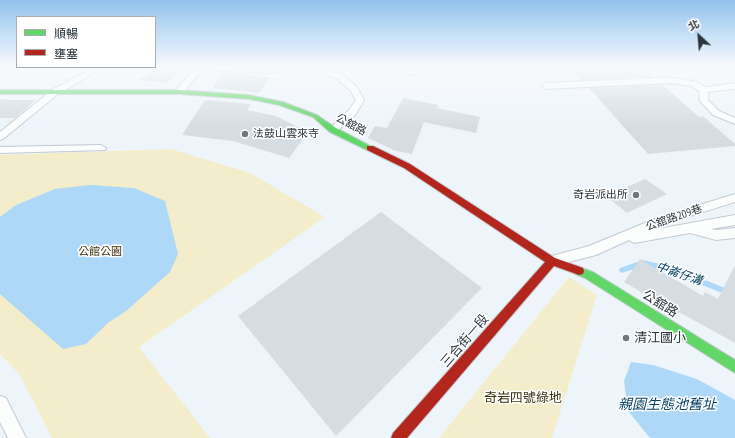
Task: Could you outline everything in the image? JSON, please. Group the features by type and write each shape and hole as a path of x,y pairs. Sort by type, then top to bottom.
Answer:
{"street":[{"name":"公舘路","path":"0,92 179,92 249,97 281,103 315,116 333,130 407,166 552,262 589,275 735,367"},
{"name":"三合街一段","path":"398,438 552,262"}],"lane":[{"path":"0,137 55,92 65,86"},
{"path":"179,92 184,86"},
{"path":"333,130 353,112 360,100 351,86"},
{"path":"698,86 703,90 731,86"},
{"path":"703,90 704,101 716,113 735,121"},
{"path":"0,150 101,148"},
{"path":"0,161 15,150"},
{"name":"公舘路209巷","path":"552,262 591,251 661,220 735,198"},
{"name":"公舘路209巷","path":"614,242 735,220"},
{"path":"688,228 716,235 735,232"},
{"path":"0,404 18,438"}],"green space":[{"name":"公館公園","path":"171,149 250,173 325,217 139,347 210,438 52,438 20,375 0,354 0,155"},
{"name":"奇岩四號綠地","path":"569,277 597,295 552,438 439,438"}],"water":[{"path":"90,185 134,188 165,201 178,254 170,272 125,312 109,322 86,344 63,349 0,294 0,217 16,205 55,189"},
{"name":"親園生態池舊址","path":"631,362 653,365 697,379 735,400 735,438 650,438 628,411 624,381"}],"building":[{"path":"214,86 264,86 259,93 213,88"},
{"path":"665,86 699,117 703,116 735,144 735,146 648,154 589,88"},
{"path":"403,98 439,105 437,108 480,117 476,133 424,122 412,154 396,151 368,138 375,126 387,128"},
{"path":"0,99 36,100 15,118 0,118"},
{"name":"法鼓山雲來寺","path":"205,100 251,104 247,110 276,116 308,132 289,158 233,141 182,135"},
{"name":"奇岩派出所","path":"645,179 667,194 627,213 606,196"},
{"path":"381,212 482,288 336,436 238,316"},
{"path":"640,259 703,296 705,292 718,299 735,265 735,343 679,312 678,314 624,282"}],"waterway":[{"name":"中崙仔溝","path":"622,270 643,263 672,270 735,295"}],"traffic: fast":[{"path":"0,92 179,92 249,97 281,103 315,116 333,130 370,148"},
{"path":"579,271 589,275 735,367"}],"traffic: jam":[{"path":"370,148 407,166 552,261 579,271"},
{"path":"398,438 552,261"}],"place":[{"name":"法鼓山雲來寺","path":"245,134"},
{"name":"奇岩派出所","path":"636,195"},
{"name":"清江國小","path":"626,338"}]}
